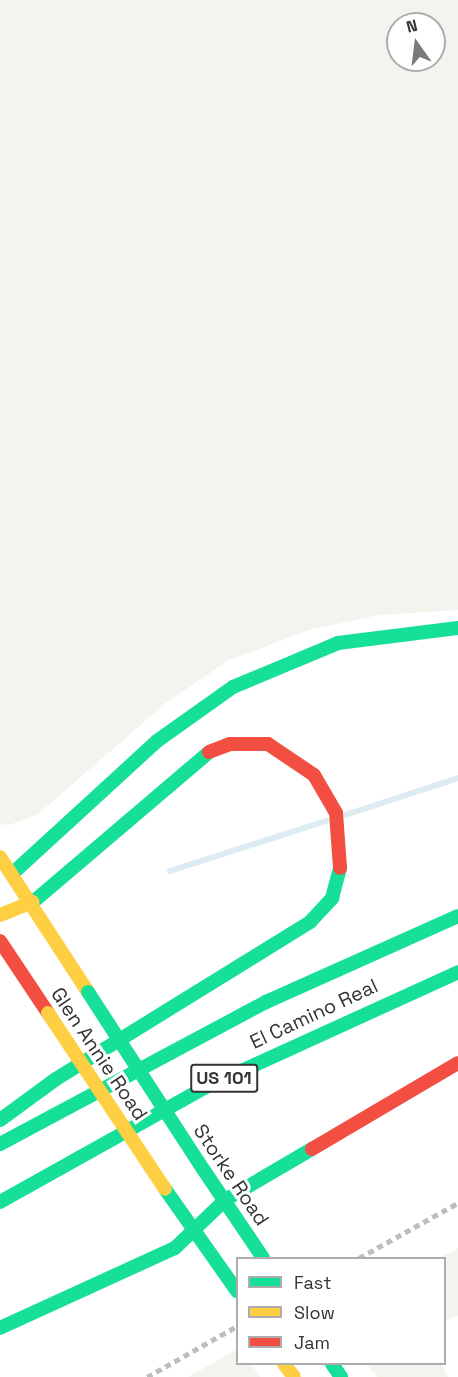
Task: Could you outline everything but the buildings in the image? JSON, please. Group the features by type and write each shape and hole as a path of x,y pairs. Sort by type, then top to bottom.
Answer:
{"main road":[{"path":"4,888 13,873 157,741 232,687 338,643 458,628"},
{"path":"0,915 33,902 198,756 230,744 276,748 314,775 326,793 341,842 332,898 309,922 56,1079 0,1120"},
{"name":"Glen Annie Road","path":"0,857 33,902 88,992"},
{"name":"El Camino Real","path":"0,1144 194,1038 458,916"},
{"name":"Glen Annie Road","path":"0,941 195,1232"},
{"name":"El Camino Real","path":"0,1202 204,1088 328,1026 458,972"},
{"name":"Storke Road","path":"88,992 262,1257"},
{"path":"0,1328 175,1248 195,1232 225,1200 458,1063"},
{"path":"195,1232 236,1289"},
{"path":"285,1365 294,1377"}],"shaded area":[{"path":"0,0 458,0 458,610 379,615 309,630 229,660 167,702 37,815 9,825 0,824"},
{"path":"458,1248 458,1316 446,1321 446,1257 441,1257"},
{"path":"236,1350 236,1365 252,1365 260,1377 188,1377"},
{"path":"368,1365 442,1365 448,1377 377,1377"}],"waterway":[{"path":"345,815 458,778"},
{"path":"170,871 326,821"}],"railway":[{"path":"361,1257 458,1203"},
{"path":"147,1377 236,1327"}],"traffic: fast":[{"path":"13,873 157,741 233,687 338,643 458,628"},
{"path":"33,902 209,752"},
{"path":"0,1120 56,1079 310,922 332,898 340,868"},
{"path":"0,1144 266,1002 458,916"},
{"path":"0,1202 204,1088 458,972"},
{"path":"88,992 203,1169"},
{"path":"0,1328 175,1248 225,1200 312,1149"},
{"path":"203,1169 262,1257"},
{"path":"165,1189 236,1290"},
{"path":"333,1365 341,1377"}],"traffic: slow":[{"path":"0,857 88,992"},
{"path":"0,915 33,902"},
{"path":"48,1013 165,1189"},
{"path":"285,1365 294,1377"}],"traffic: jam":[{"path":"209,752 230,744 268,744 314,775 336,813 340,868"},
{"path":"0,941 48,1013"},
{"path":"312,1149 458,1063"}]}
